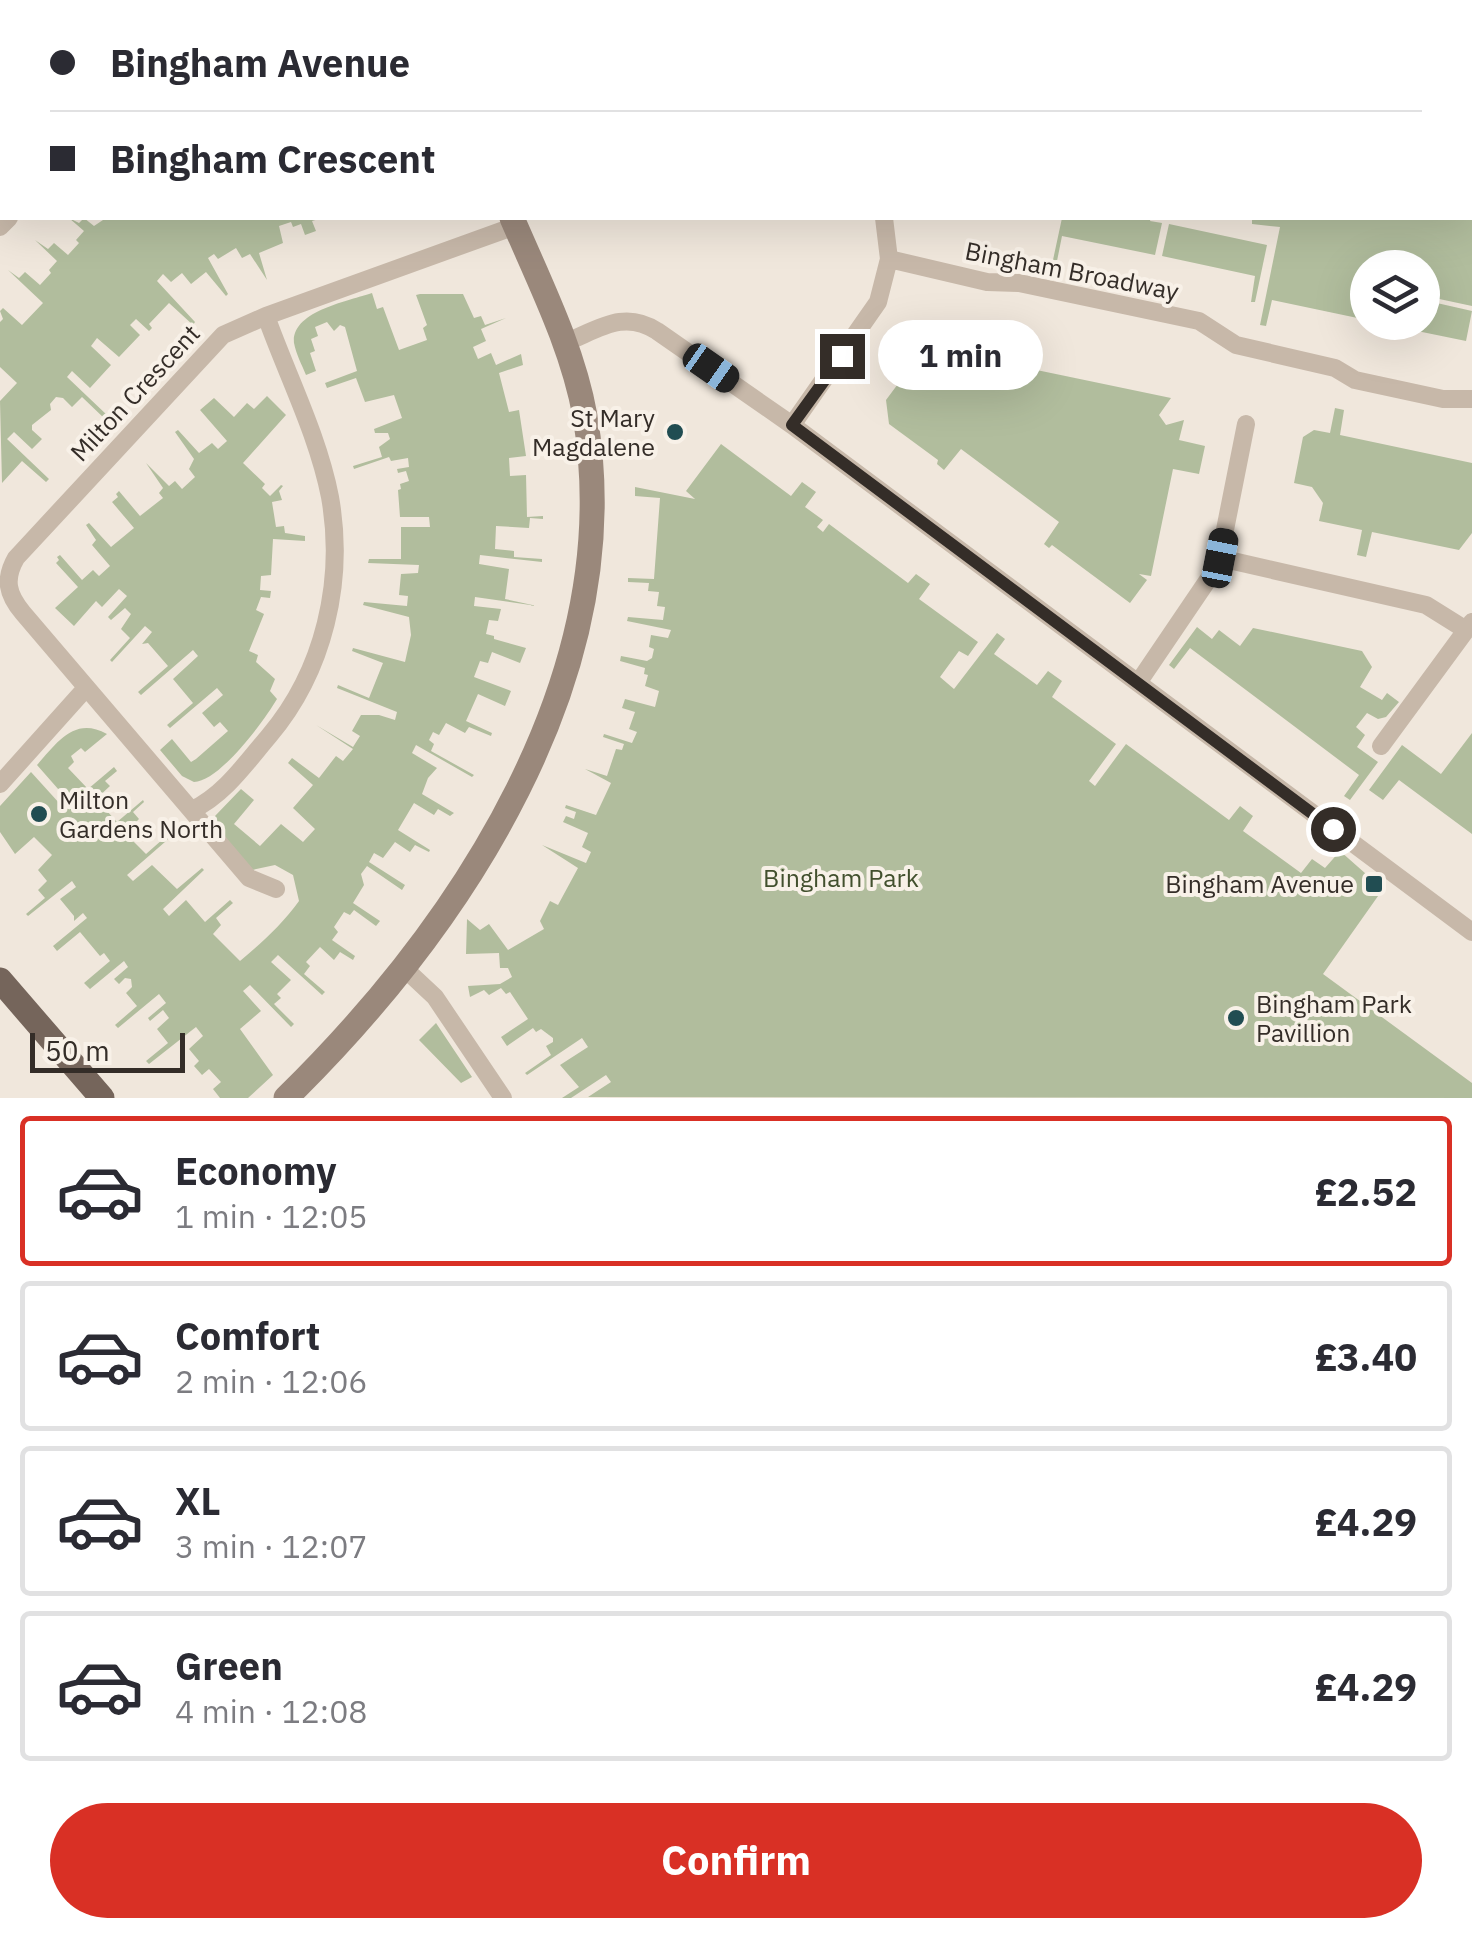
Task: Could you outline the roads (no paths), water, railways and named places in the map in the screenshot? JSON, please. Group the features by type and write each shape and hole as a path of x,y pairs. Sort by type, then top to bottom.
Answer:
{"main road":[{"path":"0,980 102,1098"}],"street":[{"path":"792,425 871,314 882,291 888,259 884,220"},
{"path":"286,1098 353,1030 404,968 496,829 552,714 576,641 588,579 592,518 585,418 564,343 514,222"},
{"name":"Milton Crescent","path":"276,889 249,878 13,602 8,585 10,570 16,558 210,348 237,327 514,222"},
{"name":"Bingham Broadway","path":"888,259 987,282 1019,282 1199,321 1236,345 1335,368 1354,380 1444,399 1472,400"},
{"path":"192,810 231,780 296,698 316,656 330,601 334,556 329,495 266,316"},
{"path":"564,343 620,320 644,322 792,425 1472,932"},
{"path":"1138,682 1220,558 1246,424"},
{"path":"1220,558 1426,604 1469,626 1380,746"},
{"path":"0,784 86,688"},
{"path":"404,968 435,997 503,1098"}],"place":[{"name":"St Mary Magdalene","path":"675,432"},
{"name":"Milton Gardens North","path":"39,814"},
{"name":"Bingham Avenue","path":"1374,884"},
{"name":"Bingham Park Pavillion","path":"1236,1018"}],"park label":[{"name":"Bingham Park","path":"841,878"}]}
